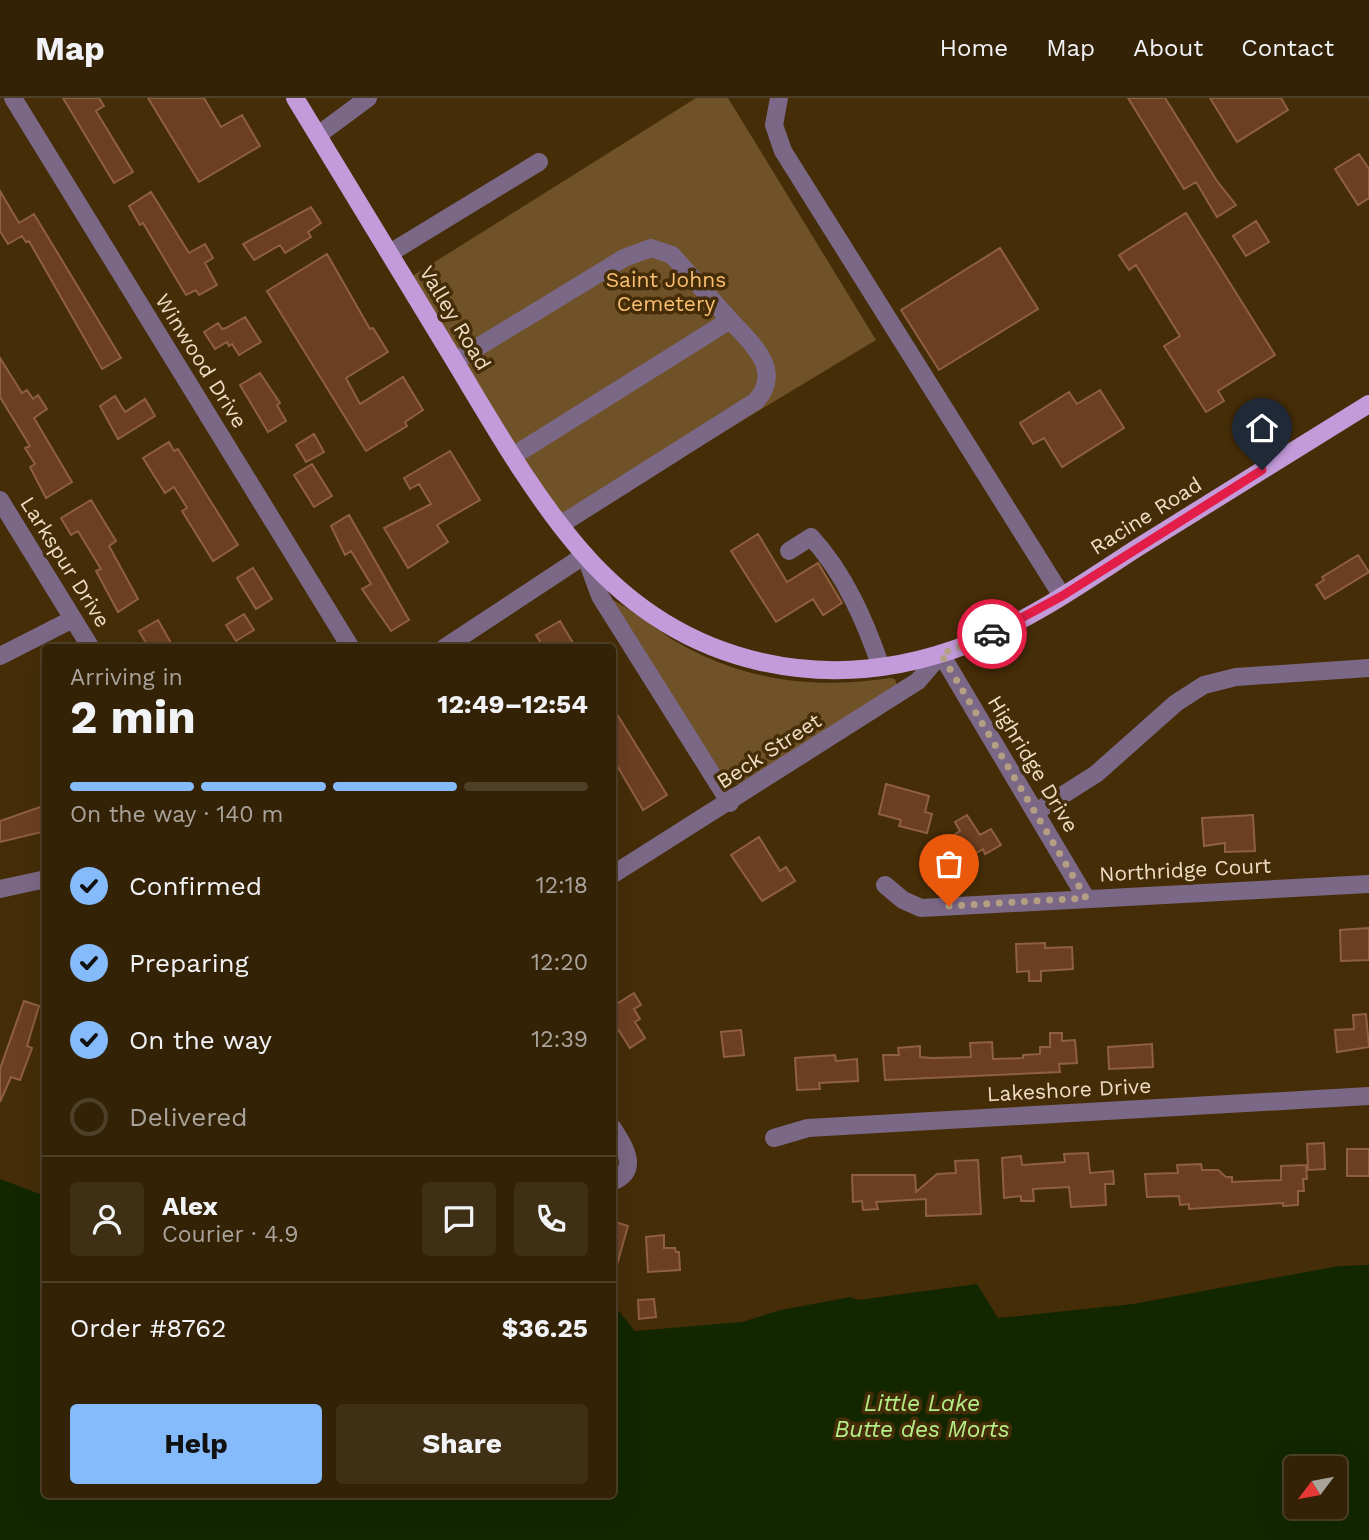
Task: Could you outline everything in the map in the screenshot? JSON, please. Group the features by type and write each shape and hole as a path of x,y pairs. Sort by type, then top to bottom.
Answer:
{"main road":[{"name":"Valley Road","path":"295,98 513,456 560,525 585,555 641,606 716,649 758,662 812,671 881,667 941,654"},
{"name":"Racine Road","path":"941,654 1000,630 1062,596 1369,404"}],"street":[{"name":"Winwood Drive","path":"13,98 349,644"},
{"path":"318,135 368,98"},
{"path":"779,98 774,125 783,151 1062,596"},
{"path":"390,253 539,162"},
{"path":"455,361 624,258 651,248 672,255 765,362 768,373 764,392 747,407 560,525"},
{"path":"513,456 730,320"},
{"name":"Larkspur Drive","path":"0,500 89,644"},
{"path":"789,551 811,537 827,555 868,628 881,667"},
{"path":"450,644 585,555"},
{"name":"Valley Road","path":"585,555 600,597 730,803"},
{"path":"0,656 73,619"},
{"name":"Beck Street","path":"616,874 918,681 941,654"},
{"name":"Highridge Drive","path":"941,654 1086,898"},
{"path":"1036,812 1096,774 1176,702 1204,685 1236,677 1369,668"},
{"path":"0,889 42,880"},
{"name":"Northridge Court","path":"885,885 903,900 921,908 1369,884"},
{"name":"Lakeshore Drive","path":"774,1138 808,1128 1369,1096"},
{"path":"616,1133 625,1146 629,1160 628,1170 616,1179"}],"green space":[{"name":"Saint Johns Cemetery","path":"696,98 728,98 876,340 563,529 406,280"},
{"path":"610,599 699,654 751,673 805,682 833,683 890,678 895,679 897,686 739,784 728,781"}],"water":[{"name":"Little Lake Butte des Morts","path":"0,1179 42,1195 42,1498 616,1498 616,1308 635,1331 742,1322 781,1310 850,1297 858,1300 977,1284 998,1318 1133,1304 1339,1266 1369,1265 1369,1540 0,1540"}],"building":[{"path":"63,98 99,98 104,106 96,111 133,172 114,183"},
{"path":"148,98 204,98 221,127 242,115 260,146 199,182"},
{"path":"1128,98 1165,98 1217,181 1236,205 1217,217 1196,182 1184,189"},
{"path":"1210,98 1281,98 1288,110 1237,142"},
{"path":"1359,154 1369,169 1369,198 1358,205 1335,169"},
{"path":"0,191 19,223 34,214 121,358 102,369 29,241 26,242 22,236 8,244 0,231"},
{"path":"151,192 189,253 205,244 213,258 205,263 217,285 199,295 196,290 186,295 143,223 140,225 129,206"},
{"path":"311,207 321,223 308,232 311,237 285,253 280,245 254,260 243,244"},
{"path":"1186,213 1275,355 1218,391 1224,401 1206,412 1164,346 1180,336 1136,265 1129,270 1119,255"},
{"path":"1256,221 1269,242 1246,256 1233,236"},
{"path":"1000,248 1038,309 939,370 901,310"},
{"path":"327,254 370,329 373,328 388,352 346,378 360,404 403,377 423,410 405,422 407,426 366,451 267,291"},
{"path":"245,317 261,342 239,355 232,344 229,346 227,342 215,349 204,332 218,323 222,329 226,328"},
{"path":"0,358 22,393 27,390 33,399 38,395 47,409 34,418 72,482 46,498 30,467 35,464 25,448 30,446 0,397"},
{"path":"260,373 280,403 277,405 286,421 268,432 240,385"},
{"path":"1100,390 1124,428 1062,467 1044,438 1033,444 1020,423 1069,392 1077,404"},
{"path":"115,396 125,412 145,399 155,416 118,439 100,406"},
{"path":"314,434 324,452 306,462 296,445"},
{"path":"169,442 174,451 178,449 238,545 213,561 182,511 187,508 174,487 165,493 143,458"},
{"path":"450,451 480,500 437,525 448,542 408,568 384,528 431,504 419,484 410,489 404,478"},
{"path":"312,464 332,496 314,507 294,475"},
{"path":"91,500 116,541 109,546 138,599 118,612 96,571 101,569 78,531 71,535 61,518"},
{"path":"349,515 409,620 391,631 362,589 371,584 351,551 345,555 331,526"},
{"path":"758,534 787,582 818,563 842,603 823,615 813,599 776,622 731,551"},
{"path":"1358,555 1369,572 1325,599 1316,585 1324,580 1322,577"},
{"path":"253,568 272,599 256,609 237,578"},
{"path":"244,614 254,630 236,641 226,625"},
{"path":"158,620 172,644 147,644 139,631"},
{"path":"560,621 574,644 542,644 536,635"},
{"path":"616,712 667,795 643,810 616,764"},
{"path":"886,784 929,796 925,812 932,814 927,833 899,826 901,820 879,814"},
{"path":"42,806 42,832 0,842 0,821"},
{"path":"967,815 980,835 991,829 1001,845 985,854 983,849 954,867 940,844 960,831 955,822"},
{"path":"1253,815 1255,851 1225,852 1225,843 1204,846 1202,818"},
{"path":"759,837 780,871 786,867 795,881 762,901 731,855"},
{"path":"1369,928 1369,960 1341,961 1340,930"},
{"path":"1045,943 1045,948 1072,947 1073,969 1041,971 1041,981 1029,981 1029,971 1017,972 1016,944"},
{"path":"634,993 641,1005 634,1009 640,1019 635,1022 645,1038 630,1048 616,1026 616,1004"},
{"path":"24,1001 39,1006 27,1046 32,1048 20,1080 11,1077 0,1102 0,1069"},
{"path":"1366,1014 1369,1047 1337,1052 1335,1030 1354,1029 1353,1015"},
{"path":"741,1030 744,1055 724,1057 721,1032"},
{"path":"1050,1033 1062,1033 1062,1041 1075,1040 1077,1063 1059,1064 1060,1072 885,1080 883,1055 899,1055 898,1048 920,1046 920,1057 971,1057 970,1043 992,1042 993,1059 1023,1058 1023,1055 1040,1054 1040,1047 1050,1047"},
{"path":"1152,1044 1153,1067 1109,1069 1108,1047"},
{"path":"835,1055 836,1061 857,1059 858,1081 819,1083 820,1089 797,1090 795,1058"},
{"path":"1324,1143 1325,1169 1308,1170 1307,1144"},
{"path":"1347,1149 1369,1149 1369,1176 1347,1176"},
{"path":"1088,1153 1090,1173 1113,1171 1114,1184 1105,1184 1106,1205 1071,1207 1069,1187 1033,1189 1034,1201 1021,1201 1021,1196 1004,1198 1002,1158 1021,1156 1022,1165 1065,1162 1064,1154"},
{"path":"978,1160 981,1214 926,1216 926,1199 876,1202 878,1209 863,1210 862,1201 853,1202 852,1175 915,1175 916,1192 937,1174 956,1173 955,1161"},
{"path":"1201,1164 1202,1170 1218,1170 1226,1177 1232,1177 1232,1182 1281,1180 1281,1166 1306,1165 1307,1179 1303,1179 1304,1191 1298,1191 1298,1205 1283,1206 1283,1203 1189,1209 1189,1204 1180,1205 1179,1196 1147,1197 1145,1174 1178,1173 1177,1165"},
{"path":"616,1222 628,1226 616,1268"},
{"path":"664,1235 664,1248 675,1248 676,1252 679,1252 680,1270 648,1272 646,1237"},
{"path":"654,1299 656,1317 639,1319 638,1300"}],"way so far":[{"path":"949,906 1086,898 941,654 992,634"}],"route":[{"path":"992,634 1062,596 1262,470"}]}
